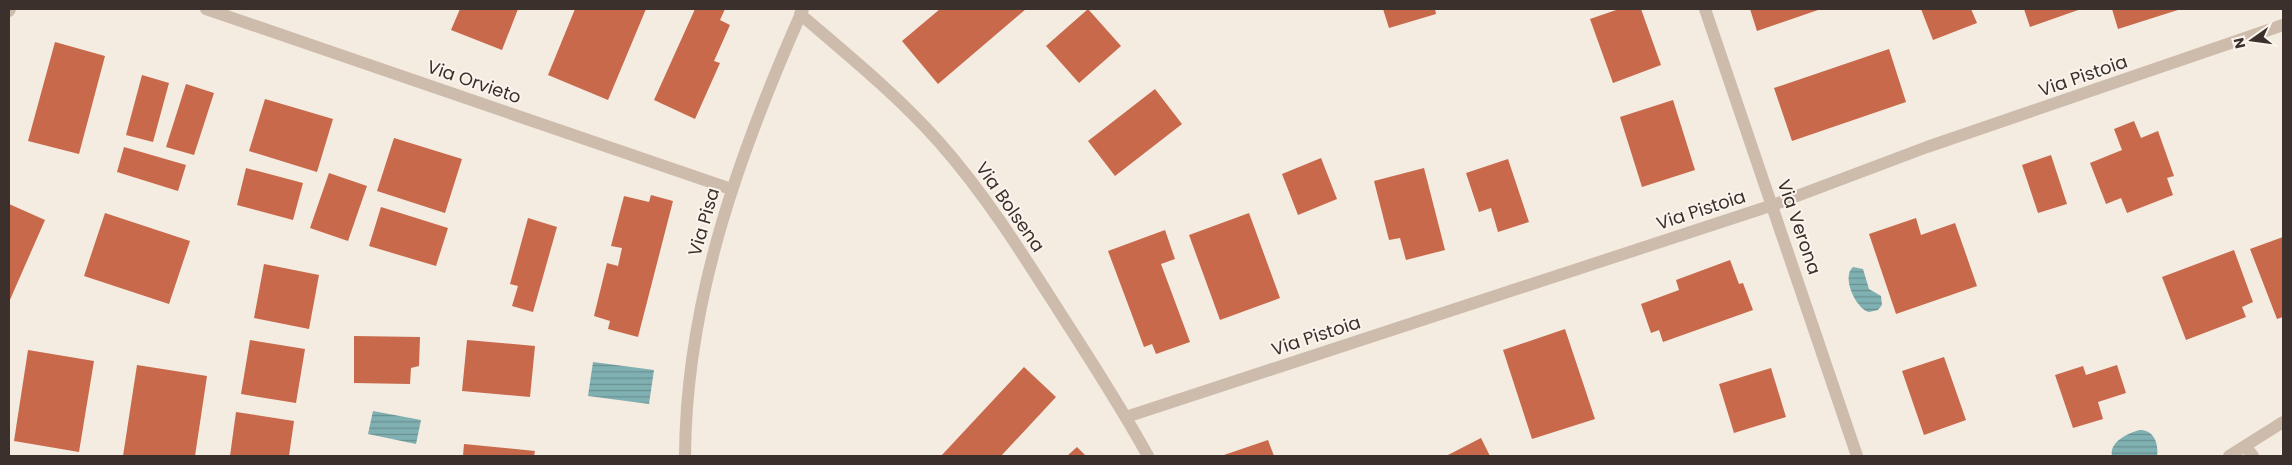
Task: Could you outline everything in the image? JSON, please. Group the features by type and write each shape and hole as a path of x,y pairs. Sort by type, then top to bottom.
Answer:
{"street":[{"name":"Via Orvieto","path":"206,9 731,188"},
{"name":"Via Verona","path":"1705,9 1857,456"},
{"name":"Via Pisa","path":"685,456 687,404 697,325 712,254 731,188 801,11"},
{"name":"Via Bolsena","path":"801,11 895,97 953,158 985,199 1024,256 1126,417 1148,456"},
{"name":"Via Pistoia","path":"1126,417 1773,205 1927,147 2283,25"},
{"path":"2229,456 2249,451 2283,422"}],"water":[{"path":"1853,267 1863,269 1869,289 1881,296 1882,305 1878,310 1869,312 1864,310 1855,299 1849,285 1850,272"},
{"path":"593,362 654,370 649,404 588,396"},
{"path":"373,411 421,420 416,444 368,434"},
{"path":"2140,430 2149,432 2154,438 2157,456 2112,456 2113,446 2116,442 2130,433"}],"building":[{"path":"460,9 518,9 502,50 451,30"},
{"path":"575,9 646,9 608,100 548,75"},
{"path":"695,9 725,9 720,20 730,25 714,61 720,63 695,119 654,100"},
{"path":"940,9 1026,9 938,84 902,41"},
{"path":"1088,9 1121,46 1079,83 1046,46"},
{"path":"1383,9 1435,9 1436,14 1389,28"},
{"path":"1619,9 1641,9 1661,65 1613,83 1590,19"},
{"path":"1750,9 1821,9 1757,31"},
{"path":"1921,9 1971,9 1977,23 1933,40"},
{"path":"2024,9 2081,9 2030,27"},
{"path":"2112,9 2181,9 2118,29"},
{"path":"55,42 105,56 79,154 28,141"},
{"path":"1889,49 1906,102 1792,141 1774,88"},
{"path":"142,75 169,83 153,142 126,135"},
{"path":"186,84 214,93 194,155 166,147"},
{"path":"1155,89 1182,124 1115,176 1088,141"},
{"path":"265,99 333,119 317,172 249,151"},
{"path":"1673,100 1695,170 1642,187 1620,117"},
{"path":"2134,121 2141,138 2158,131 2174,176 2167,178 2173,195 2127,213 2121,198 2106,204 2090,163 2122,150 2114,129"},
{"path":"394,138 462,159 445,213 377,191"},
{"path":"124,147 186,165 178,191 117,172"},
{"path":"2051,155 2067,204 2038,213 2022,165"},
{"path":"1321,158 1337,199 1298,215 1282,174"},
{"path":"1508,159 1529,222 1498,232 1491,208 1479,212 1466,173"},
{"path":"246,168 303,183 293,220 237,205"},
{"path":"1424,168 1445,250 1406,260 1400,238 1389,240 1374,181"},
{"path":"329,173 367,186 348,241 310,228"},
{"path":"651,195 673,201 638,337 608,329 610,321 594,316 607,263 618,266 622,248 611,246 624,196 649,202"},
{"path":"9,204 45,220 9,302"},
{"path":"381,207 448,228 436,266 369,246"},
{"path":"105,213 190,241 169,304 84,276"},
{"path":"1249,213 1280,298 1220,320 1189,235"},
{"path":"528,218 557,227 533,312 512,306 518,286 510,284"},
{"path":"1916,218 1921,235 1955,223 1977,286 1896,314 1869,234"},
{"path":"1165,230 1175,259 1161,264 1190,342 1156,354 1152,344 1144,347 1108,251"},
{"path":"2283,237 2283,317 2277,319 2250,249"},
{"path":"2234,250 2253,302 2242,307 2246,317 2186,340 2162,277"},
{"path":"1730,260 1739,284 1743,283 1753,310 1663,342 1659,330 1651,333 1641,304 1679,290 1676,280"},
{"path":"264,264 319,275 309,329 254,318"},
{"path":"1565,329 1595,419 1532,439 1503,350"},
{"path":"354,336 420,337 419,366 411,368 410,384 354,383"},
{"path":"250,340 305,349 296,403 241,394"},
{"path":"467,340 535,346 530,397 462,391"},
{"path":"28,350 94,361 79,452 14,441"},
{"path":"1944,357 1966,420 1924,435 1902,371"},
{"path":"137,365 207,376 195,456 123,456"},
{"path":"2117,365 2126,393 2098,402 2103,419 2073,428 2055,375 2083,366 2086,375"},
{"path":"1024,367 1056,397 1001,456 941,456"},
{"path":"1771,368 1786,417 1734,433 1719,384"},
{"path":"236,412 294,421 289,456 230,456"},
{"path":"1481,438 1490,456 1446,456"},
{"path":"1268,440 1274,456 1221,456"},
{"path":"464,444 535,451 534,456 463,456"},
{"path":"1077,447 1086,456 1067,456"}]}
